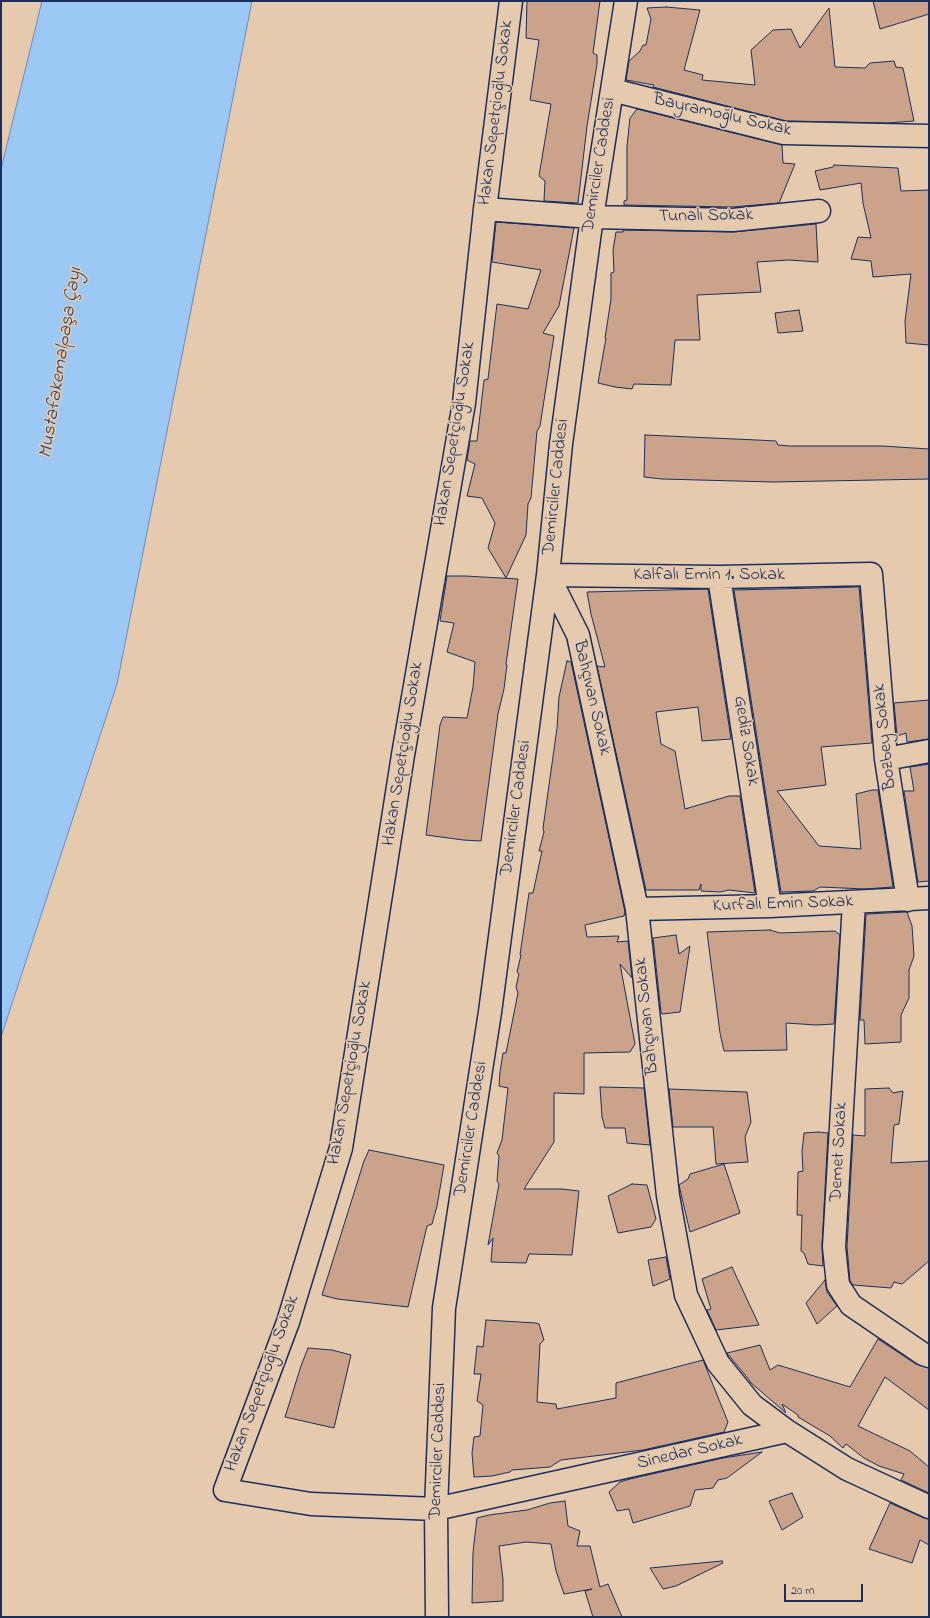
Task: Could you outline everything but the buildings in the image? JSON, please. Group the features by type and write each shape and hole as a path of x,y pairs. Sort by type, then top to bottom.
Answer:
{"street":[{"name":"Hakan Sepetçioğlu Sokak","path":"224,1490 288,1322 341,1148 403,755 464,403 485,209 511,1"},
{"name":"Demirciler Caddesi","path":"437,1617 436,1509 444,1308 488,1019 548,575 561,444 592,217 626,1"},
{"name":"Bayramoğlu Sokak","path":"612,90 784,133 929,136"},
{"name":"Tunalı Sokak","path":"485,209 592,217 733,220 819,211"},
{"name":"Kalfalı Emin 1. Sokak","path":"548,575 719,576 871,574"},
{"name":"Bozbey Sokak","path":"871,574 886,759 918,899"},
{"name":"Bahçıvan Sokak","path":"548,575 578,635 637,909 668,1196 686,1294 718,1363 752,1405 787,1431"},
{"name":"Gediz Sokak","path":"719,576 770,906"},
{"path":"886,759 929,751"},
{"name":"Kurfalı Emin Sokak","path":"637,909 770,906 918,899"},
{"name":"Demet Sokak","path":"854,902 834,1247 838,1285 851,1305 923,1354 929,1356"},
{"name":"Sinedar Sokak","path":"224,1490 311,1504 436,1509 787,1431"},
{"path":"787,1431 847,1469 929,1507"}],"water":[{"name":"Mustafakemalpaşa Çayı","path":"42,1 252,1 117,684 1,1037 1,169"}]}
